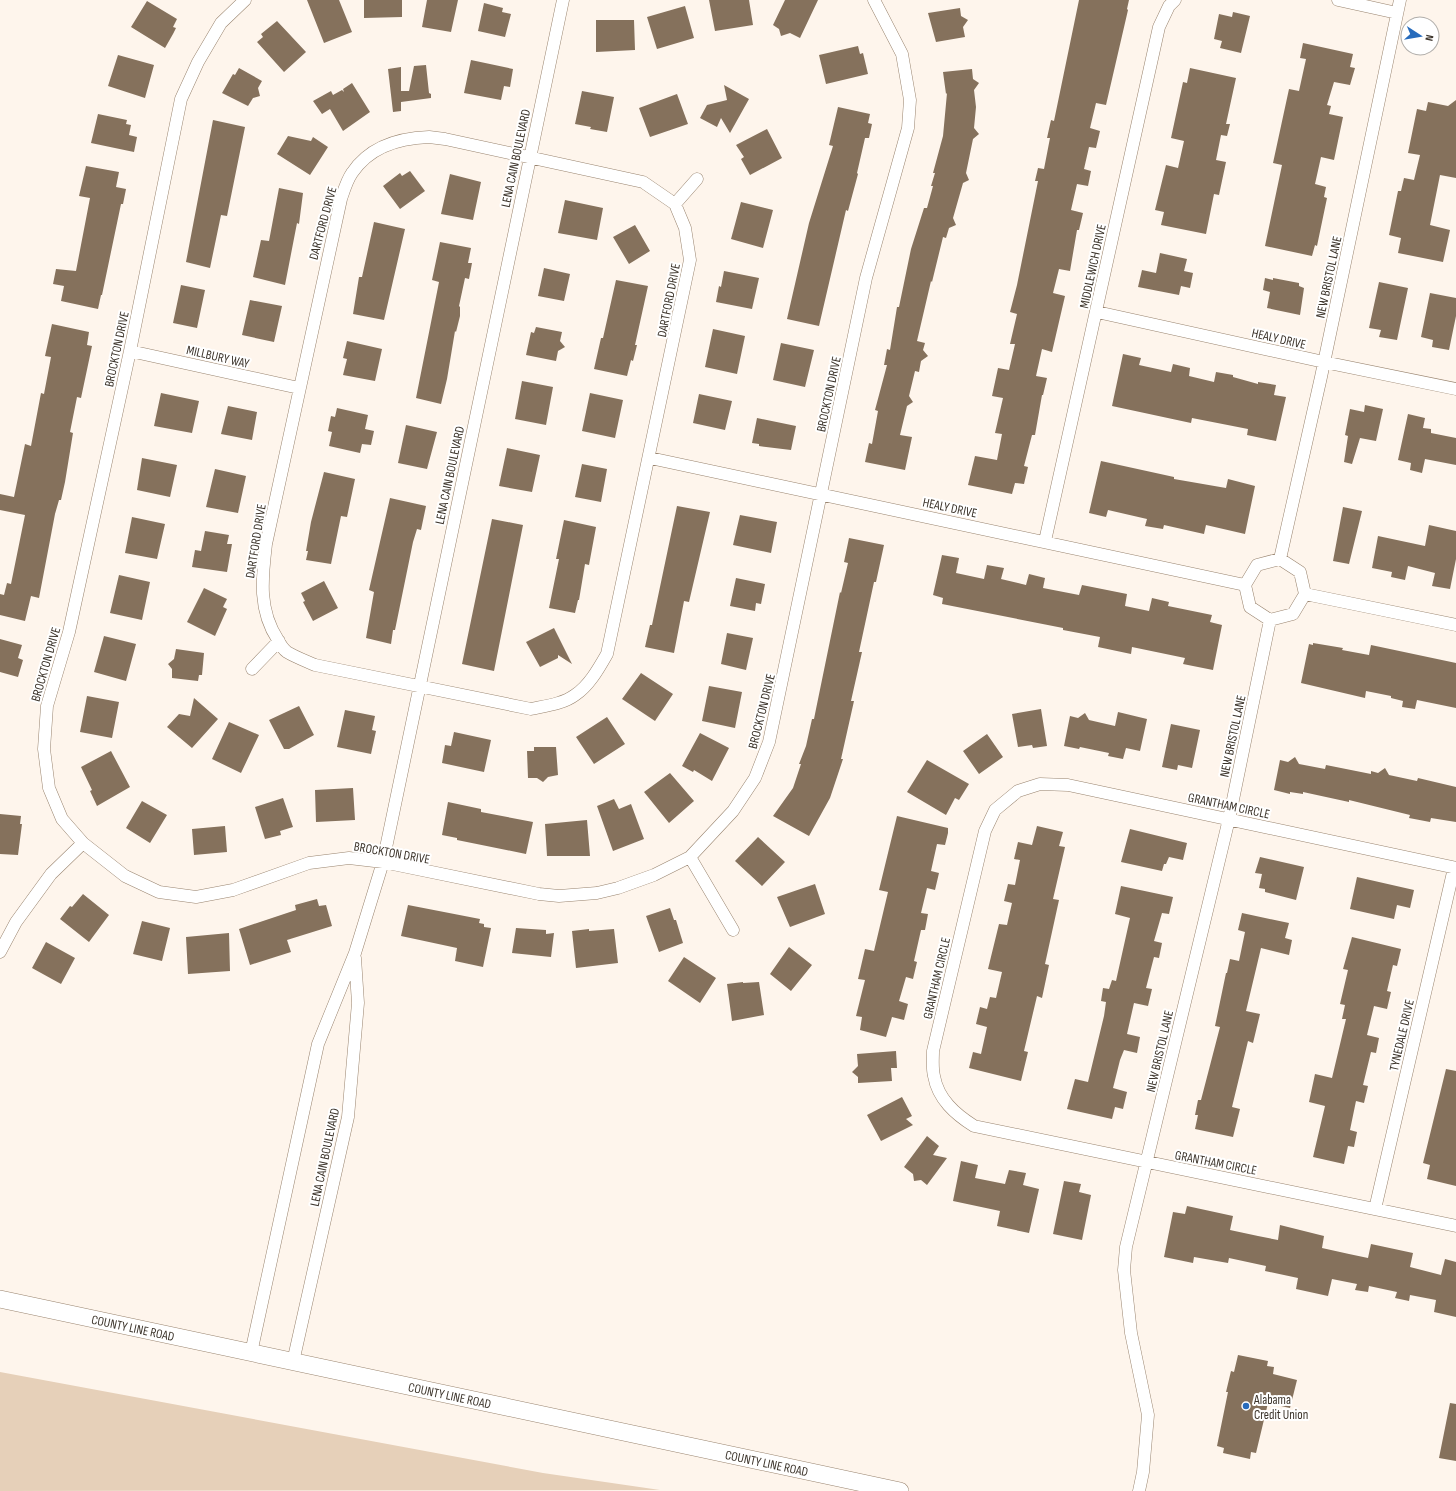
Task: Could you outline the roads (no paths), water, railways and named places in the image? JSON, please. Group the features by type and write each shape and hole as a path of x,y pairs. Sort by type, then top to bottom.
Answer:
{"main road":[{"name":"COUNTY LINE ROAD","path":"0,1299 900,1491"}],"street":[{"name":"BROCKTON DRIVE","path":"245,0 221,24 198,62 181,99 130,351 69,632 47,706 44,749 49,788 62,819 83,843 125,876 159,892 196,896 233,890 309,863 329,859 349,858 383,862 539,894 559,896 597,893 618,888 654,875 690,857 733,811 755,778 769,742 866,278 908,128 910,100 902,54 874,0"},
{"name":"LENA CAIN BOULEVARD","path":"251,1353 318,1044 355,953 383,862 563,0"},
{"name":"MIDDLEWICH DRIVE","path":"1045,542 1159,27 1169,6 1175,0"},
{"path":"1338,0 1397,13"},
{"name":"NEW BRISTOL LANE","path":"1280,559 1324,362 1400,0"},
{"name":"DARTFORD DRIVE","path":"429,137 530,157 643,182 675,204 685,228 690,260 650,458 607,654 594,676 576,696 554,704 531,709 315,665 285,651 269,626 262,591 266,544 299,388 340,199 352,173 366,157 388,143 406,138 429,137"},
{"path":"675,204 697,179"},
{"name":"HEALY DRIVE","path":"1097,312 1324,362 1456,389"},
{"name":"MILLBURY WAY","path":"130,351 299,388"},
{"name":"HEALY DRIVE","path":"650,458 1245,584"},
{"path":"1280,559 1300,572 1305,594 1293,614 1270,620 1250,607 1245,584 1257,564 1280,559"},
{"path":"1305,594 1456,625"},
{"name":"NEW BRISTOL LANE","path":"1139,1491 1143,1472 1148,1415 1131,1333 1124,1270 1126,1247 1229,819 1270,620"},
{"path":"252,669 279,641"},
{"name":"GRANTHAM CIRCLE","path":"1455,868 1068,785 1040,784 1018,791 995,810 983,839 933,1051 934,1076 943,1099 955,1114 974,1126 1456,1226"},
{"path":"0,952 16,922 51,874 83,843"},
{"path":"690,857 733,930"},
{"name":"TYNEDALE DRIVE","path":"1375,1209 1455,868"},
{"name":"LENA CAIN BOULEVARD","path":"293,1362 348,1117 358,1003 355,953"}],"place":[{"name":"Alabama Credit Union","path":"1246,1406"}]}
